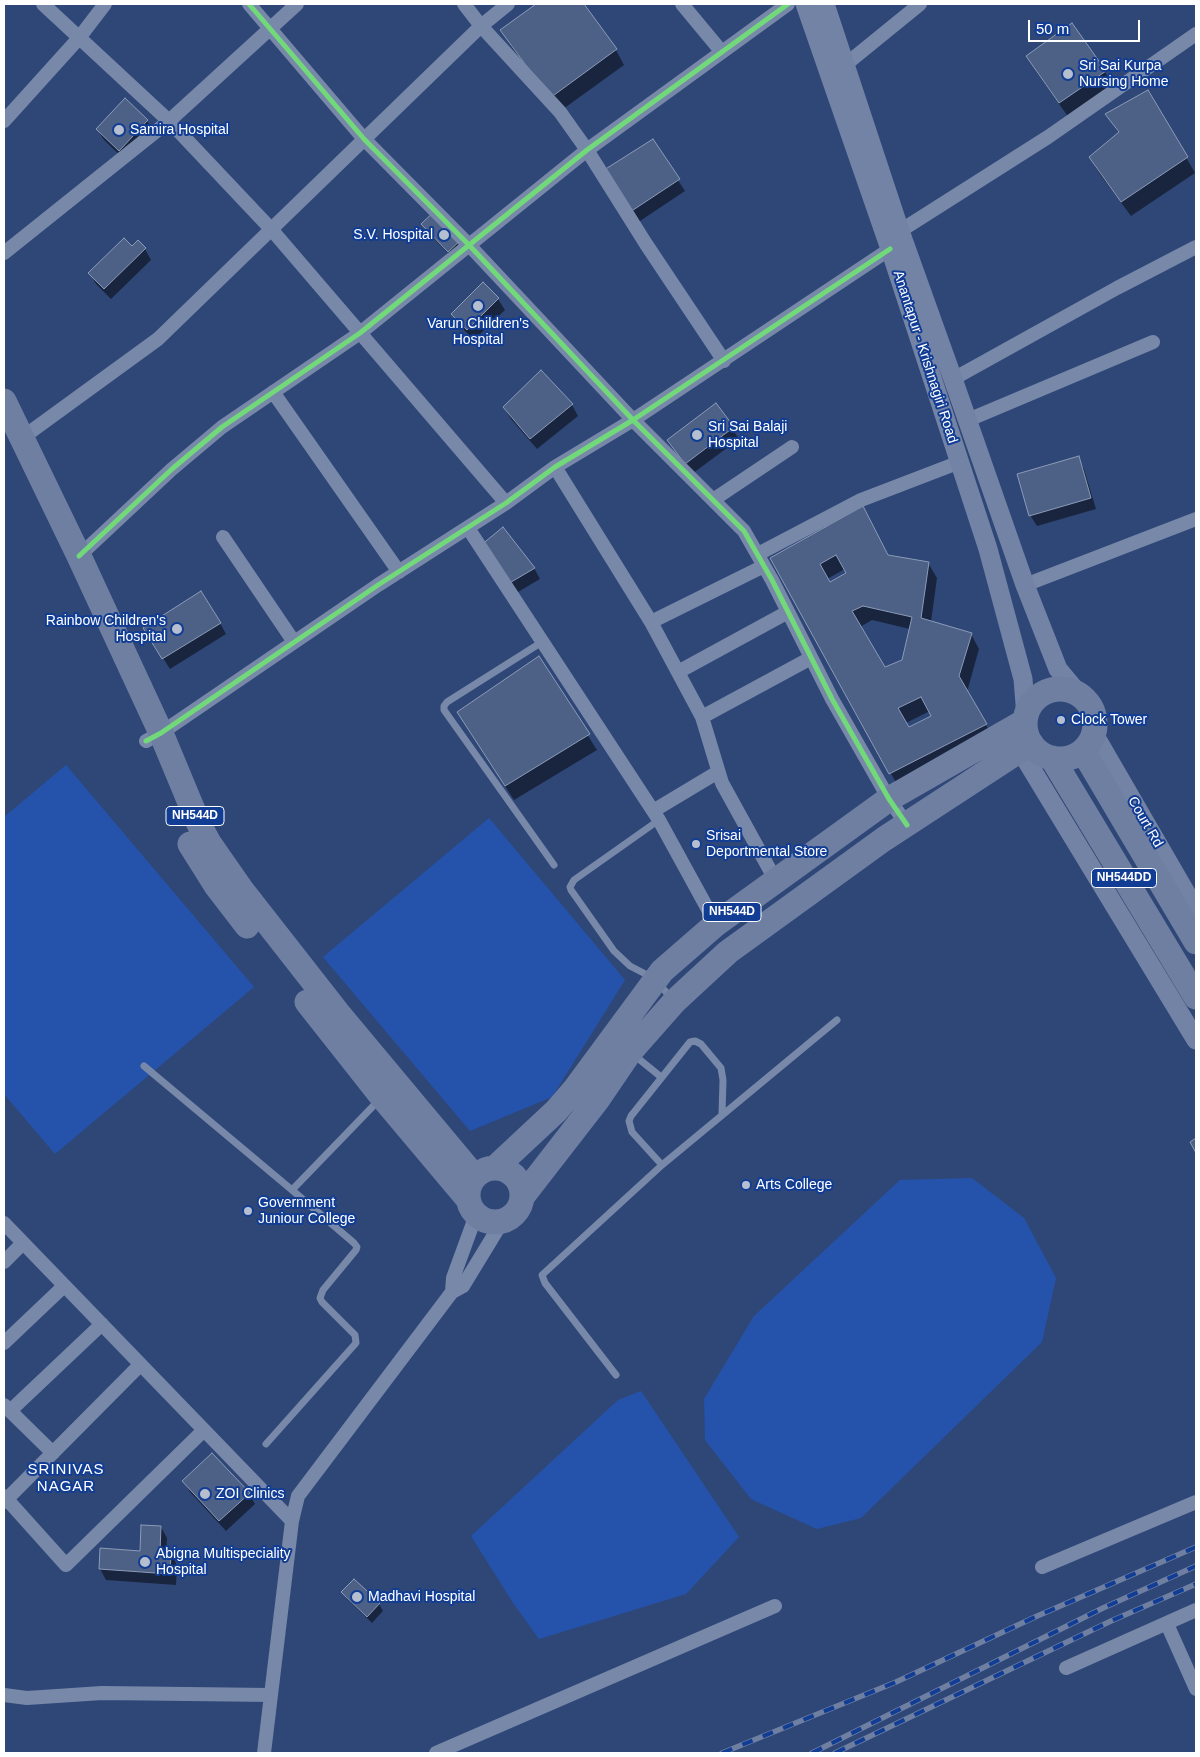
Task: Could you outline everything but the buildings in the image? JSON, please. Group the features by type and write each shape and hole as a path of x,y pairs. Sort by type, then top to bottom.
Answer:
{"highway":[{"name":"NH544D","path":"4,401 13,437 36,502 209,843 222,863 338,1013 478,1189"},
{"name":"NH544D","path":"13,437 79,556 154,737 182,827 200,861 217,888 382,1097 478,1189"},
{"name":"NH544D","path":"478,1189 556,1111 575,1089 621,1045 675,1001 728,952 884,839 907,825 1026,732 1030,706 1037,697 1046,691 1057,689 1068,689 1078,693"},
{"name":"Anantapur - Krishnagiri Road","path":"1078,693 1094,711 1096,723 1089,742"},
{"name":"NH544D","path":"522,1197 598,1099 621,1045 655,979 662,971 716,924 889,799 1026,732"},
{"path":"1026,732 1042,754 1052,758 1068,758 1089,742"},
{"name":"NH544DD","path":"1089,742 1196,942"},
{"name":"NH544DD","path":"1052,758 1196,997"},
{"name":"NH544D","path":"478,1189 504,1169 512,1173 518,1180 522,1197 520,1205 510,1218 502,1222"},
{"path":"478,1189 484,1220 502,1222"}],"main road":[{"name":"Anantapur - Krishnagiri Road","path":"806,4 890,249 988,549 1023,679 1026,732"},
{"name":"Anantapur - Krishnagiri Road","path":"825,4 900,231 954,379 1024,586 1058,669 1078,693"},
{"path":"1026,732 1196,1040"},
{"name":"Court Rd","path":"1089,742 1196,910"}],"street":[{"path":"43,4 169,121 271,229 506,503"},
{"path":"4,121 79,38 105,4"},
{"path":"249,4 364,139 468,245 633,420 744,531 761,560 832,699 889,799 907,825"},
{"path":"4,253 169,121 297,4"},
{"path":"464,4 481,26 560,112 724,361"},
{"path":"13,437 158,339 481,26 508,4"},
{"path":"682,4 721,51"},
{"path":"79,556 172,469 222,427 360,333 586,150 788,4"},
{"path":"845,65 920,4"},
{"path":"900,231 1048,137 1196,34"},
{"path":"954,379 1117,288 1196,248"},
{"path":"154,737 399,572 506,503 555,467 633,420 724,361 890,249"},
{"path":"968,420 1153,342"},
{"path":"273,392 399,572"},
{"path":"713,500 792,447"},
{"path":"651,622 761,560 861,500 960,462"},
{"path":"555,467 651,622 678,672 702,717 722,783 776,881"},
{"path":"1024,586 1196,519"},
{"path":"468,528 656,816 716,924"},
{"path":"223,537 294,642"},
{"path":"678,672 788,612"},
{"path":"702,717 811,658"},
{"path":"656,816 718,772"},
{"path":"452,1292 452,1278 478,1189"},
{"path":"264,1753 292,1521 298,1496 452,1292 463,1286 502,1222"},
{"path":"4,1223 292,1521"},
{"path":"4,1262 23,1243"},
{"path":"4,1343 64,1286"},
{"path":"53,1453 7,1408 102,1324"},
{"path":"140,1365 5,1499 66,1565 204,1430"},
{"path":"1042,1568 1196,1502"},
{"path":"436,1753 775,1606"},
{"path":"1066,1668 1196,1610"},
{"path":"1167,1624 1196,1689"},
{"path":"4,1696 27,1698 102,1693 271,1695"}],"lane":[{"path":"542,642 447,702 444,710 554,865"},
{"path":"656,816 574,880 570,887 614,950 630,966 655,979 675,1001"},
{"path":"616,1375 545,1283 542,1275 662,1165 836,1020"},
{"path":"662,1165 632,1132 629,1121 661,1077 690,1042 695,1041 701,1044 721,1068 723,1080 722,1114"},
{"path":"621,1045 661,1077"},
{"path":"144,1066 356,1245 356,1250 323,1290 320,1298 355,1335 356,1343 266,1444"},
{"path":"292,1190 382,1097"}],"shaded area":[{"path":"66,765 254,987 55,1154 4,1094 4,817"},
{"path":"489,818 625,980 552,1097 470,1131 323,957"},
{"path":"972,1178 1024,1218 1056,1278 1042,1342 861,1518 817,1529 751,1499 705,1440 704,1399 754,1316 900,1180"},
{"path":"641,1391 739,1537 686,1594 539,1639 513,1603 471,1536 618,1400"}],"railway":[{"path":"722,1753 896,1682 1035,1617 1196,1547"},
{"path":"812,1753 1103,1608 1196,1566"},
{"path":"835,1753 1111,1621 1196,1584"}],"cycle path":[{"path":"249,4 364,139 469,245 633,420 744,531 772,580 832,699 889,799 907,825"},
{"path":"79,556 172,469 222,427 360,333 587,150 788,4"},
{"path":"146,741 161,733 378,585 506,503 555,467 633,420 890,249"}],"place":[{"name":"Sri Sai Kurpa Nursing Home","path":"1068,74"},
{"name":"Samira Hospital","path":"119,130"},
{"name":"S.V. Hospital","path":"444,235"},
{"name":"Varun Children's Hospital","path":"478,306"},
{"name":"Sri Sai Balaji Hospital","path":"697,435"},
{"name":"Rainbow Children's Hospital","path":"177,629"},
{"name":"Clock Tower","path":"1061,720"},
{"name":"Srisai Deportmental Store","path":"696,844"},
{"name":"Arts College","path":"746,1185"},
{"name":"Government Juniour College","path":"248,1211"},
{"name":"ZOI Clinics","path":"205,1494"},
{"name":"Abigna Multispeciality Hospital","path":"145,1562"},
{"name":"Madhavi Hospital","path":"357,1597"}],"district":[{"name":"SRINIVAS NAGAR","path":"66,1478"}]}
